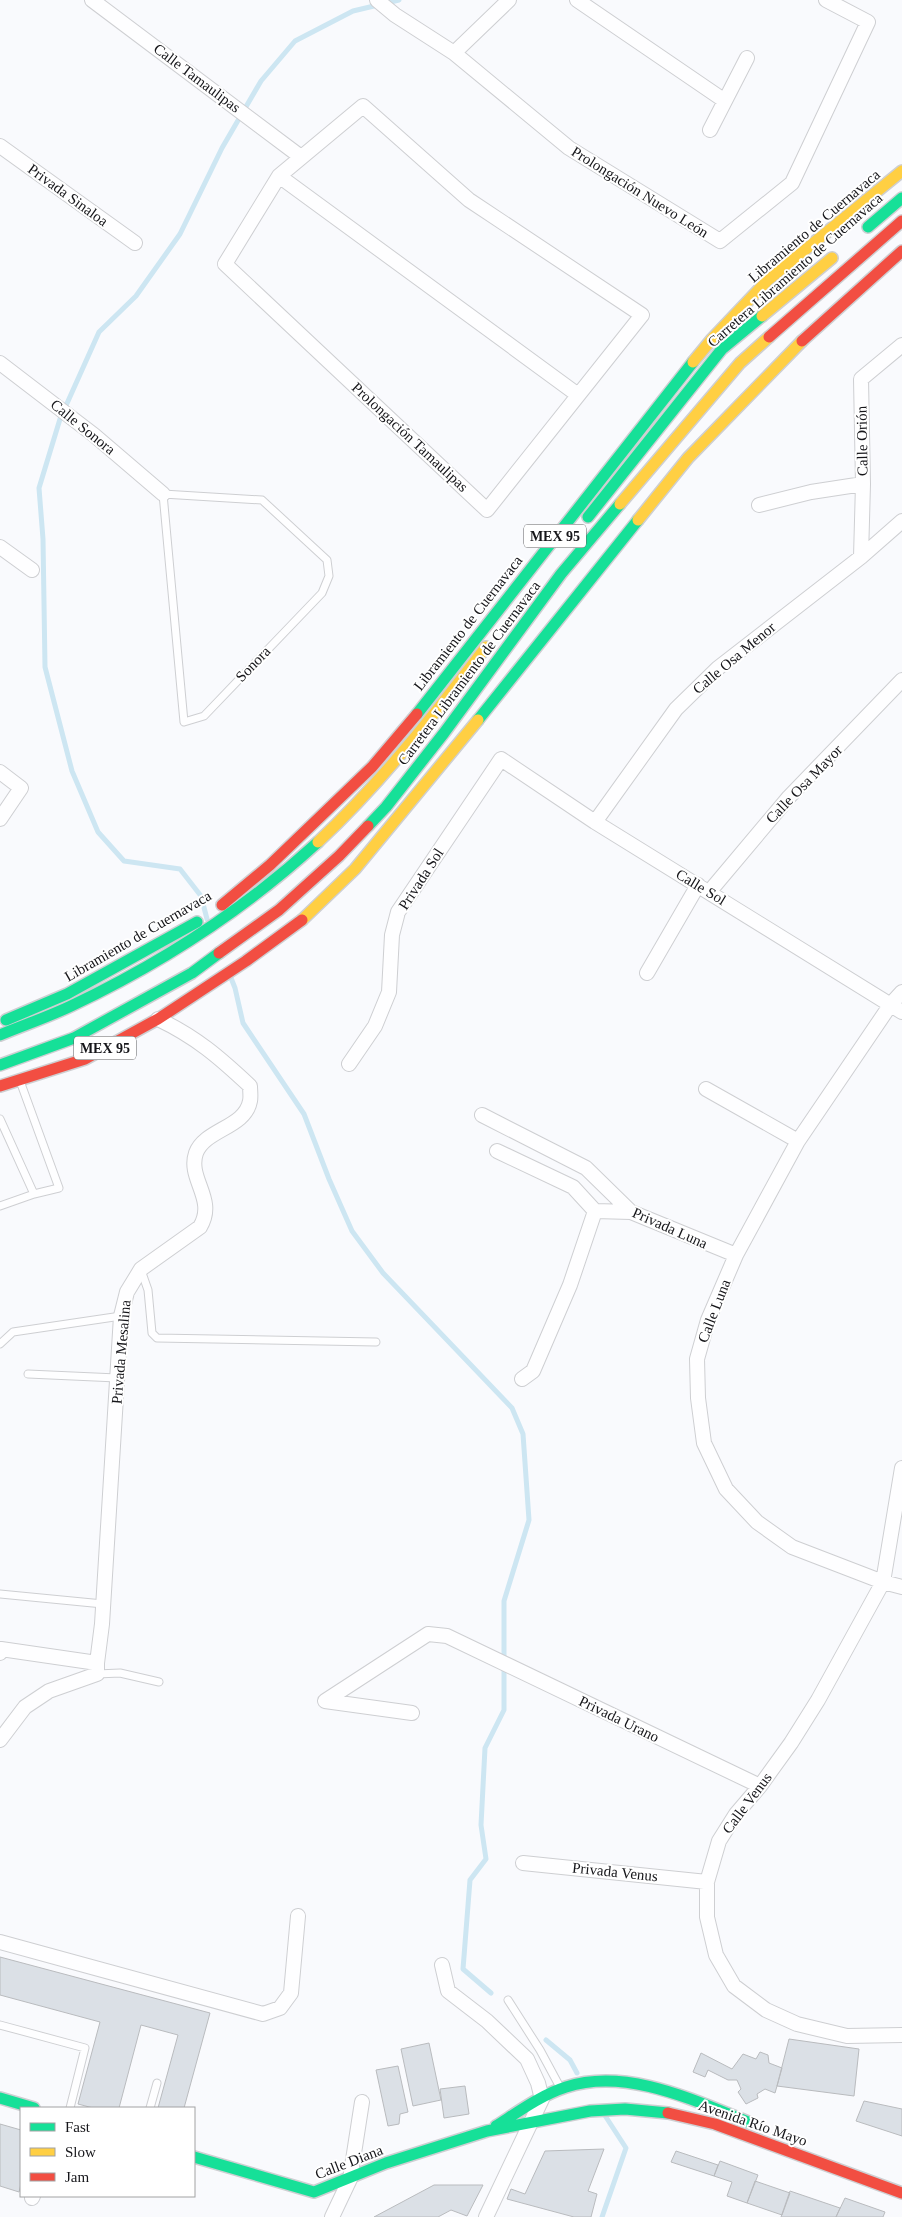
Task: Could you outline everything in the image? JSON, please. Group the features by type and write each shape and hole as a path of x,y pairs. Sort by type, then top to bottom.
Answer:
{"main road":[{"name":"Libramiento de Cuernavaca","path":"0,1022 67,994 188,928 220,914 372,767 426,703 641,426 712,339 768,280 902,171"},
{"name":"Carretera Libramiento de Cuernavaca","path":"857,237 902,198"},
{"name":"Carretera Libramiento de Cuernavaca","path":"0,1065 74,1038 192,973 279,910 339,856 386,807 444,733 561,574 740,363 902,221"},
{"name":"Carretera Libramiento de Cuernavaca","path":"578,529 722,349 842,249"},
{"name":"MEX 95","path":"0,1086 85,1059 158,1019 246,961 297,924 355,869 688,458 815,327 902,251"},
{"name":"Carretera Libramiento de Cuernavaca","path":"0,1035 73,1005 147,966 193,939 220,914 278,875 335,826 383,775 436,712 495,636"},
{"name":"Avenida Río Mayo","path":"542,2099 562,2089 583,2083 605,2080 626,2081 703,2105 758,2126"},
{"path":"625,2109 617,2104 614,2097 618,2086 626,2081"},
{"path":"583,2083 589,2084 596,2096 590,2111"},
{"path":"0,2098 31,2107"},
{"name":"Calle Diana","path":"487,2132 542,2099"},
{"name":"Avenida Río Mayo","path":"531,2124 590,2111 625,2109 678,2114 715,2124 902,2193"},
{"name":"Calle Diana","path":"195,2157 314,2192 386,2163 487,2132 531,2124"},
{"path":"839,2157 902,2181"}],"street":[{"name":"Calle Tamaulipas","path":"92,0 301,157"},
{"path":"377,0 395,15 454,53 510,0"},
{"path":"577,0 725,101"},
{"name":"Prolongación Nuevo León","path":"454,53 569,148 720,241 792,183 868,22 826,0"},
{"path":"710,130 747,58"},
{"name":"Prolongación Tamaulipas","path":"280,176 225,264 488,510 642,315 469,200 363,106 301,157"},
{"name":"Privada Sinaloa","path":"0,146 135,243"},
{"path":"301,157 280,176 578,395"},
{"name":"Calle Orión","path":"860,557 863,484 861,379 902,344"},
{"name":"Calle Sonora","path":"0,364 76,420 163,494"},
{"path":"759,505 811,492 863,484"},
{"name":"Calle Osa Menor","path":"594,822 676,709 718,668 902,522"},
{"path":"0,547 32,570"},
{"name":"Calle Osa Mayor","path":"647,973 704,888 902,680"},
{"name":"Calle Sol","path":"501,759 594,822 896,1008"},
{"name":"Privada Sol","path":"349,1064 375,1026 389,992 392,935 398,912 501,759"},
{"path":"0,772 21,788 0,819"},
{"name":"Calle Luna","path":"883,1582 792,1547 757,1522 726,1489 704,1443 698,1398 697,1359 708,1320 736,1255 798,1141 896,1008 902,992"},
{"name":"Privada Mesalina","path":"97,1669 103,1604 121,1316 127,1292 141,1269 200,1227 207,1210 194,1164 196,1154 201,1144 244,1114 250,1101 250,1086 213,1051 183,1030 158,1019"},
{"path":"706,1089 798,1141"},
{"name":"Privada Luna","path":"482,1115 586,1168 631,1212 736,1255"},
{"path":"497,1151 573,1187 595,1211 631,1212"},
{"path":"522,1379 533,1371 570,1285 595,1211"},
{"name":"Calle Venus","path":"902,1468 883,1582 818,1700 791,1743 760,1786 736,1814 719,1841 707,1882 707,1917 716,1955 734,1986 766,2010 797,2024 847,2036 902,2035"},
{"path":"883,1582 902,1587"},
{"name":"Privada Urano","path":"412,1712 325,1701 428,1634 448,1636 760,1786"},
{"path":"0,1653 1,1649 97,1669"},
{"path":"0,1740 24,1707 49,1691 97,1669"},
{"name":"Privada Venus","path":"524,1862 707,1882"},
{"path":"0,1942 263,2014 280,2008 292,1993 298,1916"},
{"path":"442,1965 448,1991 487,2021 527,2059 542,2099 486,2217"},
{"path":"332,2217 350,2179 362,2102"}],"lane":[{"name":"Sonora","path":"163,494 262,500 327,560 329,576 322,593 204,716 184,722 183,702 163,494"},
{"path":"0,1206 34,1194 59,1188 20,1080"},
{"path":"0,1119 34,1194"},
{"path":"141,1269 148,1290 152,1333 157,1338 376,1342"},
{"path":"0,1344 13,1332 121,1316"},
{"path":"28,1374 117,1378"},
{"path":"0,1594 103,1604"},
{"path":"97,1669 159,1682"},
{"path":"508,2000 562,2089"},
{"path":"0,2025 85,2048 70,2107"},
{"path":"527,2059 540,2050"},
{"path":"150,2107 157,2082"}],"building":[{"path":"0,1957 210,2013 184,2107 158,2107 178,2035 141,2025 119,2107 89,2107 78,2104 100,2022 0,1995"},
{"path":"789,2039 859,2049 854,2096 777,2086"},
{"path":"429,2043 441,2100 413,2106 401,2049"},
{"path":"760,2052 768,2055 769,2063 782,2068 775,2093 765,2089 757,2094 758,2098 746,2104 738,2092 741,2089 737,2080 728,2080 708,2070 705,2077 693,2072 701,2053 732,2069 743,2054 756,2059"},
{"path":"398,2066 408,2112 400,2114 399,2124 388,2126 376,2070"},
{"path":"465,2086 469,2114 444,2118 440,2089"},
{"path":"864,2101 902,2109 902,2136 856,2121"},
{"path":"0,2124 20,2130 20,2188 19,2192 0,2186"},
{"path":"604,2149 588,2191 597,2194 591,2217 574,2217 507,2199 511,2189 525,2194 545,2151"},
{"path":"676,2151 718,2165 714,2176 671,2162"},
{"path":"720,2161 758,2175 747,2203 727,2196 732,2182 714,2176"},
{"path":"755,2181 790,2193 782,2215 747,2203"},
{"path":"434,2185 483,2185 467,2216 451,2210 438,2217 374,2217"},
{"path":"790,2191 840,2208 836,2217 781,2217"},
{"path":"845,2198 885,2212 883,2217 836,2217"}],"waterway":[{"path":"207,919 201,896 180,869 124,861 98,832 72,771 45,667 43,539 39,488 60,419 99,332 136,296 180,234 222,148 261,81 295,41 353,11 399,0"},
{"path":"231,978 243,1023 304,1114 329,1179 352,1231 383,1273 512,1408 523,1434 529,1520 504,1601 504,1710 485,1748 481,1825 486,1859 470,1880 463,1969 491,1993"},
{"path":"546,2040 570,2060 577,2073"},
{"path":"602,2217 626,2148 604,2114"}],"traffic: fast":[{"path":"868,227 902,198"},
{"path":"588,517 722,349 762,316"},
{"path":"417,714 693,362"},
{"path":"368,826 386,807 444,733 561,574 620,504"},
{"path":"478,720 638,520"},
{"path":"0,1035 71,1006 104,990 169,953 261,890 318,842"},
{"path":"6,1020 67,994 197,922"},
{"path":"0,1065 74,1038 192,973 219,953"},
{"path":"496,2126 530,2104 557,2090 589,2082 613,2081 660,2089 751,2123"},
{"path":"0,2098 31,2107"},
{"path":"195,2157 314,2192 386,2163 487,2131 590,2111 625,2109 668,2113"}],"traffic: slow":[{"path":"693,362 712,339 768,280 902,171"},
{"path":"762,316 832,258"},
{"path":"620,504 740,363 769,337"},
{"path":"638,520 688,458 802,341"},
{"path":"318,842 385,772 427,723 486,647"},
{"path":"302,920 355,869 478,720"}],"traffic: jam":[{"path":"769,337 902,221"},
{"path":"802,341 902,251"},
{"path":"222,905 270,865 372,767 417,714"},
{"path":"219,953 279,910 339,856 368,826"},
{"path":"0,1086 85,1059 158,1019 246,961 302,920"},
{"path":"668,2113 715,2124 902,2193"}]}
